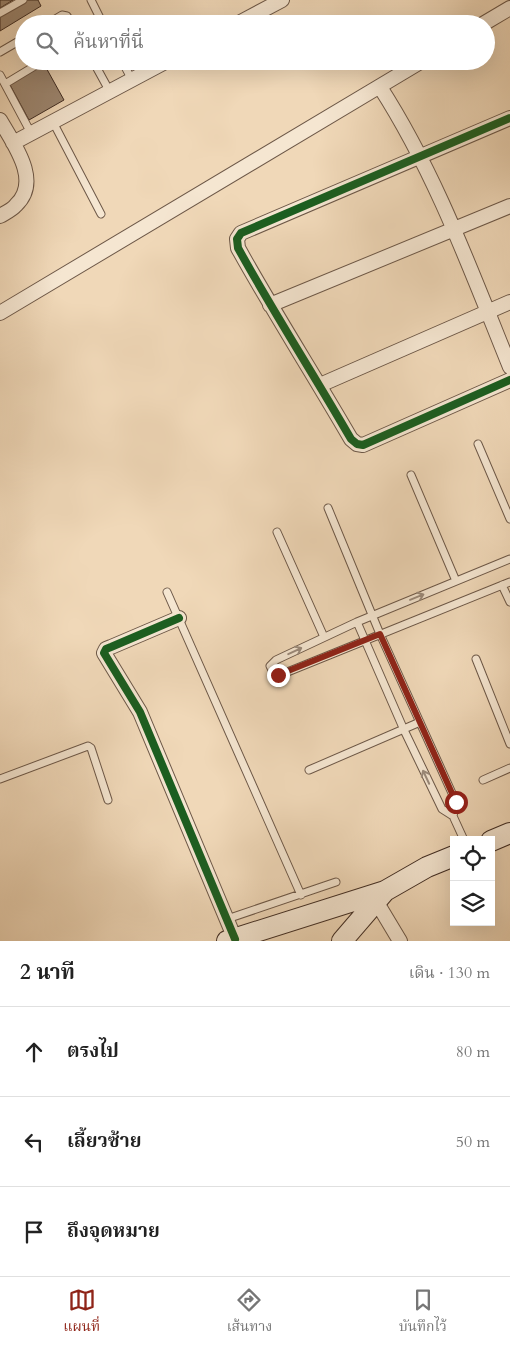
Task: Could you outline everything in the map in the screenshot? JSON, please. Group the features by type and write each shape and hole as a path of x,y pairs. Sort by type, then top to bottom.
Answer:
{"main road":[{"path":"495,839 510,833"},
{"path":"342,941 376,902 427,867 450,858"},
{"path":"231,940 376,902"},
{"path":"356,941 376,902"}],"street":[{"path":"254,15 282,0"},
{"path":"495,17 510,8"},
{"path":"13,143 150,70"},
{"path":"0,313 407,70"},
{"path":"380,87 421,157 454,229 510,367"},
{"path":"510,118 241,234 237,240 238,248 270,305 351,439 356,444 363,444 510,380"},
{"path":"0,120 26,169 24,195 17,205 0,216"},
{"path":"270,305 510,206"},
{"path":"320,385 510,302"},
{"path":"179,618 110,647 106,649 104,654 140,712 227,919 231,940"},
{"path":"376,902 400,941"}],"lane":[{"path":"0,13 23,0"},
{"path":"91,0 98,15"},
{"path":"0,52 15,43"},
{"path":"4,84 27,70"},
{"path":"98,70 110,92"},
{"path":"127,70 132,80"},
{"path":"0,75 31,133"},
{"path":"53,122 101,214"},
{"path":"478,444 510,518"},
{"path":"411,476 456,581"},
{"path":"328,508 372,616 456,802 453,816"},
{"path":"277,532 324,637"},
{"path":"510,559 324,637 276,660 270,666 271,670 274,674 280,675 510,582"},
{"path":"502,585 510,602"},
{"path":"167,592 300,895"},
{"path":"357,622 404,730 442,808 453,816 462,836"},
{"path":"476,659 510,744"},
{"path":"309,770 420,722"},
{"path":"0,779 88,746 91,748 108,800"},
{"path":"483,780 510,768"},
{"path":"227,919 336,882"}],"building":[{"path":"0,0 13,0 0,8"},
{"path":"26,0 38,0 41,6 26,15 15,15 15,22 0,31 0,16"},
{"path":"33,70 47,70 64,100 29,120 9,83"}],"cycle path":[{"path":"510,118 241,233 237,239 238,248 266,296 351,439 357,444 363,445 510,380"},
{"path":"179,618 106,649 104,653 140,712 235,939"}],"route":[{"path":"278,675 380,634 456,802"}]}
